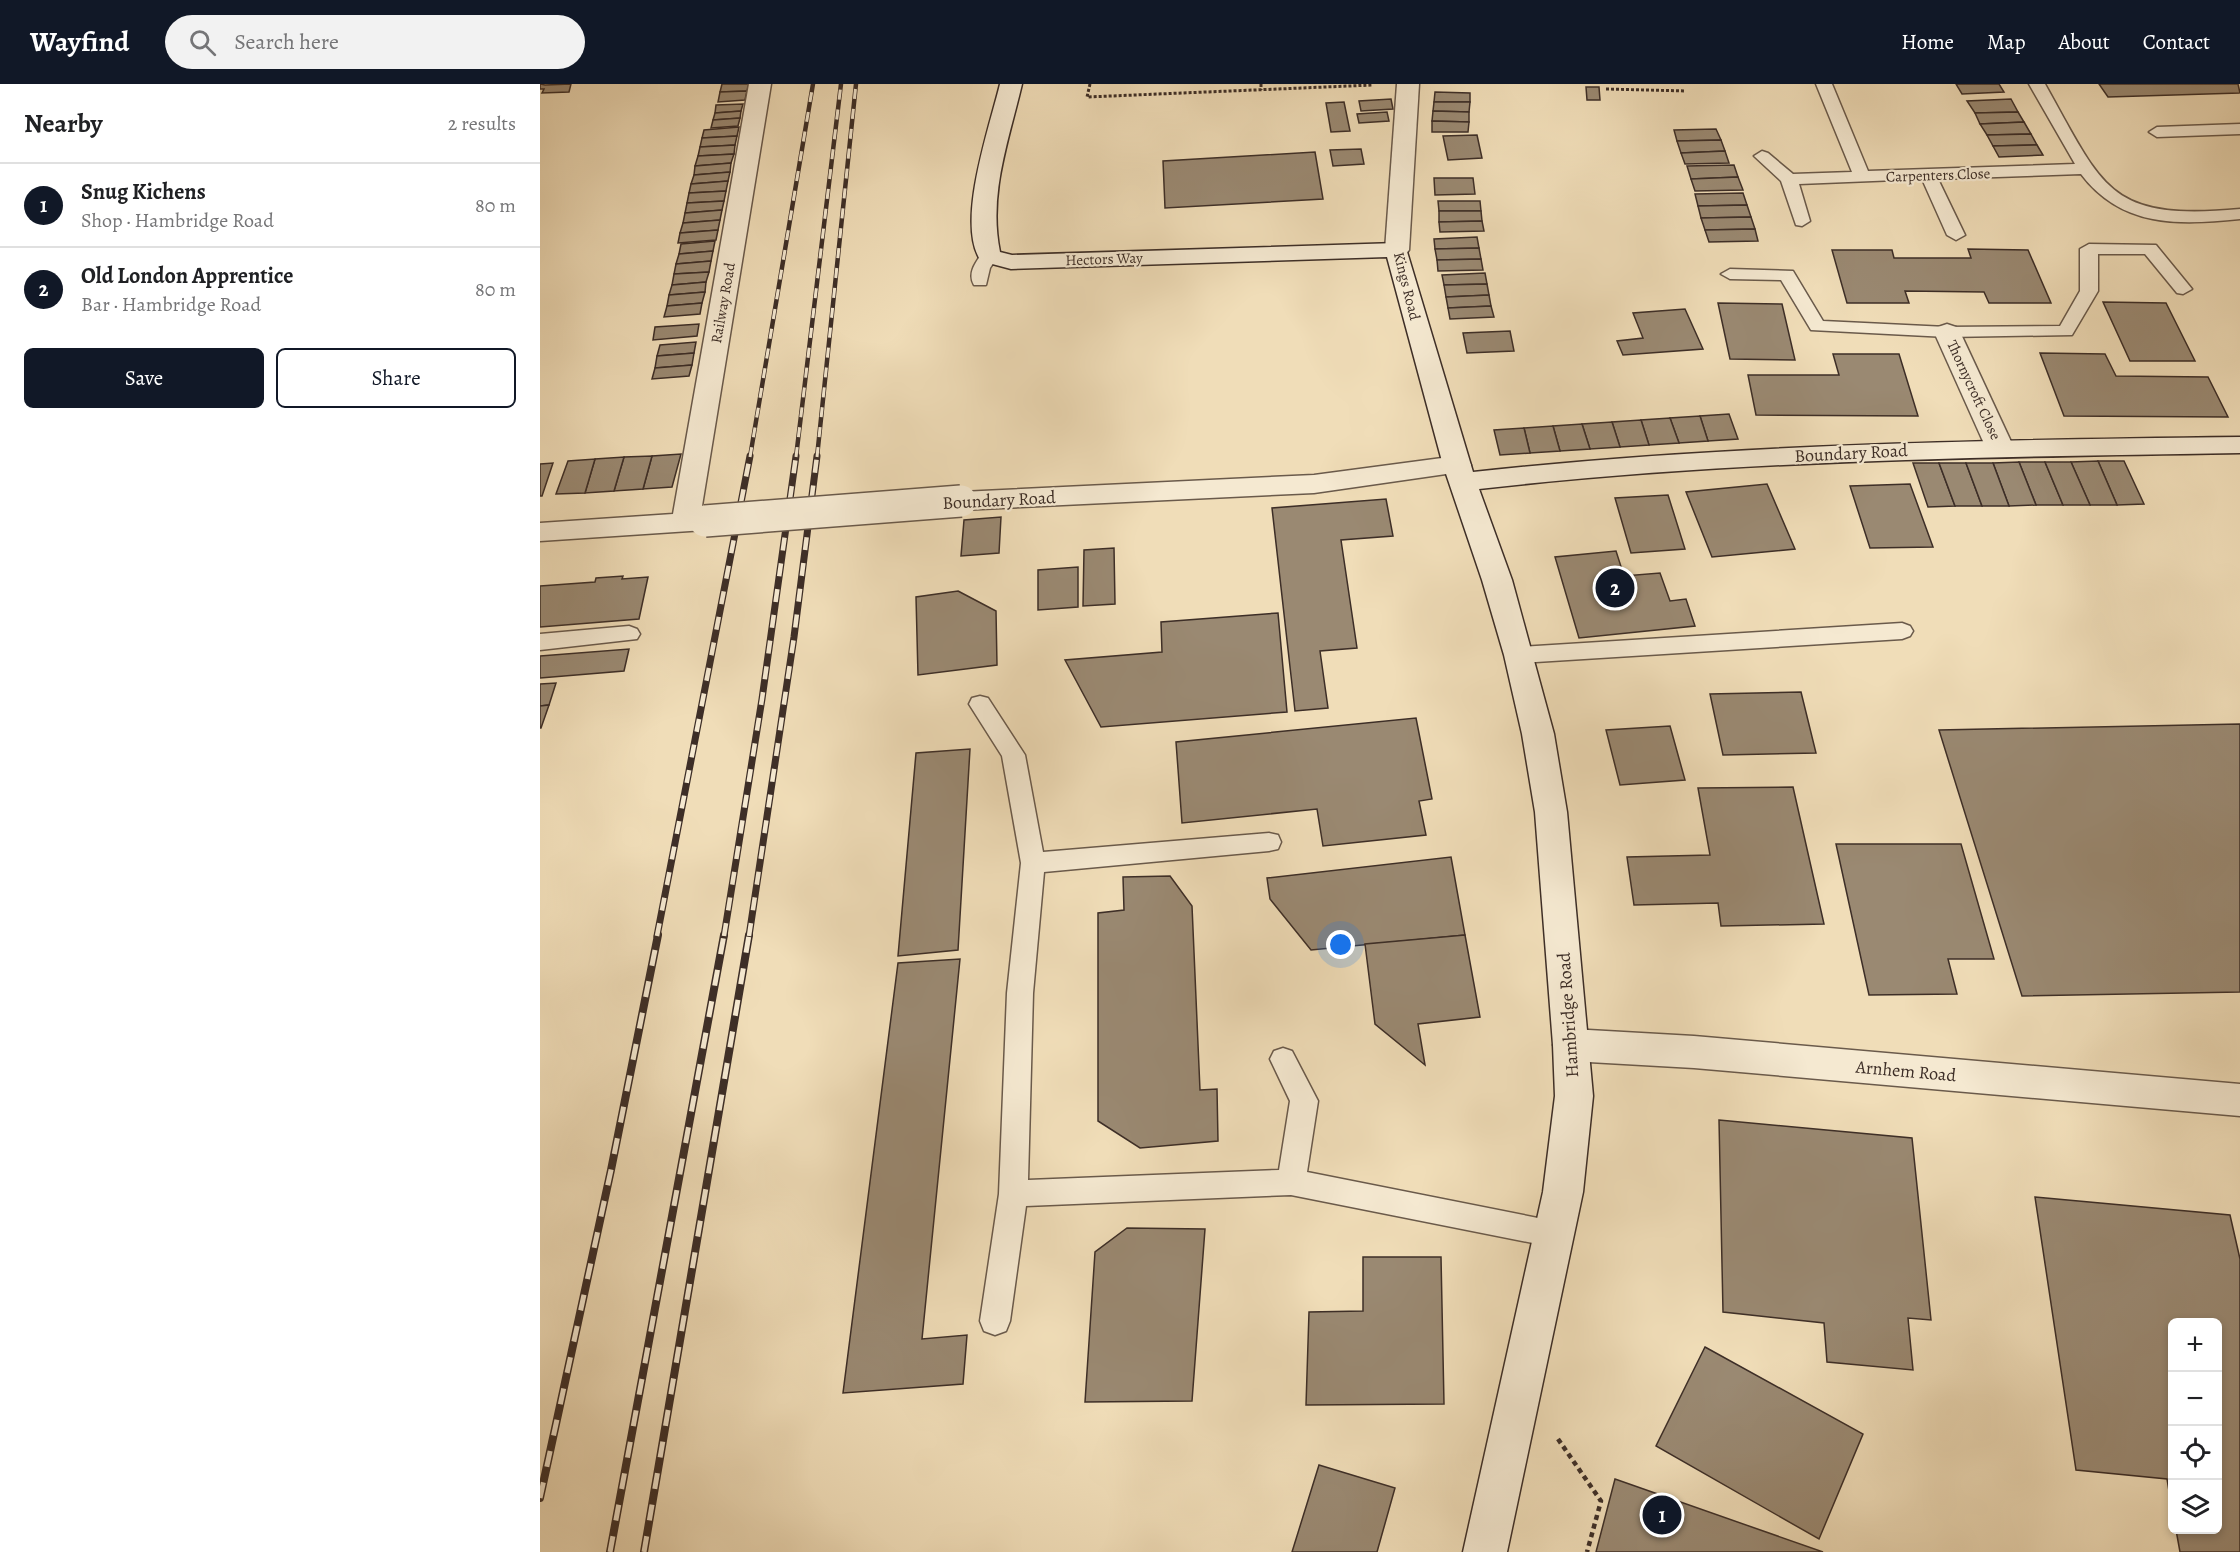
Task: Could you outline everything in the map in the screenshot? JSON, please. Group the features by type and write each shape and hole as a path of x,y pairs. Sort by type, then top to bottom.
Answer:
{"main road":[{"name":"Railway Road","path":"695,522 760,84"},
{"path":"989,256 985,240 983,192 1011,84"},
{"name":"Kings Road","path":"1408,84 1397,250 1460,474"},
{"name":"Hectors Way","path":"989,256 1011,262 1397,250"},
{"name":"Thornycroft Close","path":"1947,332 2000,448"},
{"name":"Boundary Road","path":"540,532 961,501 1314,484 1750,458 2000,448 2240,445"},
{"name":"Hambridge Road","path":"1460,474 1519,655 1538,734 1551,812 1574,1096 1570,1143 1553,1234 1485,1552"},
{"name":"Arnhem Road","path":"1571,1045 1694,1052 2240,1100"}],"lane":[{"path":"1824,84 1862,177"},
{"path":"2037,84 2086,169 2108,195 2131,207 2177,218 2240,214"},
{"path":"2157,132 2240,129"},
{"path":"1762,156 1789,179 1802,221"},
{"name":"Carpenters Close","path":"1789,179 2086,169"},
{"path":"1928,175 1956,235"},
{"path":"1730,274 1787,275 1817,326 1947,332 2066,331 2089,291 2089,249 2150,249 2183,289"},
{"path":"980,281 981,268 989,256"},
{"path":"1519,655 1902,631"},
{"path":"540,642 629,634"},
{"path":"980,704 1014,755 1033,863 1020,993 1013,1194 995,1321"},
{"path":"1033,863 1269,842"},
{"path":"1282,1059 1304,1101 1291,1182"},
{"path":"1013,1194 1291,1182 1553,1234"}],"path":[{"path":"1090,84 1088,97 1380,85"},
{"path":"1261,84 1261,90"},
{"path":"1622,84 1622,89"},
{"path":"1606,89 1686,91"},
{"path":"1521,1386 1601,1501 1587,1552"}],"building":[{"path":"540,84 571,84 569,92 542,93 544,89 540,89"},
{"path":"722,84 749,84 747,91 720,92"},
{"path":"1956,84 1999,84 2004,92 1962,94"},
{"path":"2099,84 2238,84 2240,93 2108,97"},
{"path":"1586,87 1599,87 1600,100 1587,100"},
{"path":"747,91 745,100 718,102 720,92"},
{"path":"1435,92 1470,93 1470,102 1434,102"},
{"path":"1391,99 1393,109 1361,111 1359,101"},
{"path":"2011,99 2018,112 1975,113 1967,101"},
{"path":"1344,102 1350,131 1331,132 1326,103"},
{"path":"1434,102 1470,102 1469,112 1433,111"},
{"path":"743,104 741,111 715,113 716,105"},
{"path":"741,111 740,118 713,120 715,113"},
{"path":"1433,111 1469,112 1469,122 1432,121"},
{"path":"1387,112 1389,121 1359,123 1357,114"},
{"path":"2018,112 2024,122 1980,124 1975,113"},
{"path":"740,118 738,126 711,128 713,120"},
{"path":"1432,121 1469,122 1468,132 1432,132"},
{"path":"2024,122 2031,134 1987,135 1980,124"},
{"path":"739,127 737,136 702,138 704,130"},
{"path":"1716,129 1721,140 1677,141 1674,130"},
{"path":"2031,134 2037,145 1993,146 1987,135"},
{"path":"1477,135 1482,158 1448,160 1443,136"},
{"path":"737,136 735,145 700,147 702,138"},
{"path":"1721,140 1725,151 1681,153 1677,141"},
{"path":"735,145 734,154 698,156 700,147"},
{"path":"2037,145 2043,155 1999,157 1993,146"},
{"path":"1361,149 1364,164 1333,166 1330,150"},
{"path":"1725,151 1729,163 1685,164 1681,153"},
{"path":"1315,152 1323,199 1165,208 1163,161"},
{"path":"734,154 731,163 695,166 698,156"},
{"path":"731,163 730,172 694,175 695,166"},
{"path":"1734,165 1738,177 1691,179 1687,166"},
{"path":"730,172 728,181 691,184 694,175"},
{"path":"1738,177 1743,190 1695,191 1691,179"},
{"path":"1434,178 1473,178 1475,194 1435,195"},
{"path":"728,181 726,191 689,193 691,184"},
{"path":"726,191 724,201 687,203 689,193"},
{"path":"1743,193 1747,205 1698,206 1695,194"},
{"path":"724,201 722,210 685,213 687,203"},
{"path":"1438,201 1480,201 1481,211 1439,211"},
{"path":"1747,205 1751,217 1701,218 1698,206"},
{"path":"722,210 720,220 683,223 685,213"},
{"path":"1439,211 1481,211 1482,221 1439,222"},
{"path":"1751,217 1755,229 1705,230 1701,218"},
{"path":"720,220 718,230 680,233 683,223"},
{"path":"1482,221 1484,231 1440,232 1439,222"},
{"path":"1755,229 1758,241 1709,242 1705,230"},
{"path":"718,230 716,240 678,243 680,233"},
{"path":"1477,237 1479,248 1435,249 1434,239"},
{"path":"715,241 713,251 679,254 681,244"},
{"path":"1479,248 1481,259 1437,260 1435,249"},
{"path":"1968,249 2028,250 2051,303 1989,303 1984,292 1905,291 1909,303 1847,303 1832,250 1892,250 1894,258 1971,258"},
{"path":"713,251 711,261 676,264 679,254"},
{"path":"1481,259 1483,270 1438,271 1437,260"},
{"path":"711,261 709,272 674,274 676,264"},
{"path":"709,272 706,282 672,285 674,274"},
{"path":"1485,273 1487,284 1444,285 1442,275"},
{"path":"706,282 705,292 669,295 672,285"},
{"path":"1487,284 1489,295 1446,297 1444,285"},
{"path":"705,292 702,303 667,306 669,295"},
{"path":"1489,295 1491,306 1448,308 1446,297"},
{"path":"2103,302 2166,303 2195,361 2130,361"},
{"path":"702,303 700,314 664,317 667,306"},
{"path":"1718,303 1782,304 1795,360 1730,359"},
{"path":"1491,306 1494,317 1450,319 1448,308"},
{"path":"1685,309 1703,349 1623,355 1617,341 1643,338 1633,313"},
{"path":"699,324 697,336 653,340 655,327"},
{"path":"1510,331 1514,351 1467,353 1463,333"},
{"path":"696,342 694,353 657,356 660,345"},
{"path":"694,353 692,365 655,368 657,356"},
{"path":"2040,353 2105,354 2116,376 2208,377 2228,417 2064,416"},
{"path":"1833,354 1899,354 1918,416 1756,415 1748,375 1839,375"},
{"path":"692,365 689,376 652,379 655,368"},
{"path":"1729,414 1738,439 1708,441 1700,416"},
{"path":"1700,416 1708,441 1679,443 1670,418"},
{"path":"1670,418 1679,443 1649,445 1641,420"},
{"path":"1641,420 1649,445 1620,447 1612,422"},
{"path":"1612,422 1620,447 1590,449 1582,424"},
{"path":"1582,424 1590,449 1560,451 1553,426"},
{"path":"1553,426 1560,451 1530,453 1524,428"},
{"path":"1524,428 1530,453 1500,455 1494,430"},
{"path":"681,454 672,487 643,489 652,456"},
{"path":"652,456 643,489 614,491 624,457"},
{"path":"624,457 614,491 585,493 595,459"},
{"path":"595,459 585,493 556,494 568,461"},
{"path":"2098,461 2124,461 2144,504 2117,505"},
{"path":"2098,461 2117,505 2090,505 2071,462"},
{"path":"2019,462 2045,462 2063,505 2036,505"},
{"path":"2019,462 2036,505 2009,506 1993,463"},
{"path":"2045,462 2071,462 2090,505 2063,505"},
{"path":"553,463 542,496 540,496 540,464"},
{"path":"1913,463 1939,463 1955,506 1928,507"},
{"path":"1939,463 1966,463 1982,506 1955,506"},
{"path":"1966,463 1993,463 2009,506 1982,506"},
{"path":"1767,484 1795,549 1712,557 1686,492"},
{"path":"1910,484 1933,547 1870,548 1850,486"},
{"path":"1668,495 1685,549 1631,553 1615,498"},
{"path":"1386,499 1393,536 1341,540 1357,648 1320,651 1328,708 1295,711 1272,508"},
{"path":"1001,517 999,553 961,556 964,520"},
{"path":"1114,548 1115,604 1083,606 1084,550"},
{"path":"1616,551 1624,576 1660,573 1670,601 1686,599 1695,626 1579,638 1555,557"},
{"path":"1078,567 1078,607 1038,610 1038,570"},
{"path":"623,576 622,579 648,577 639,619 540,627 540,586 595,582 596,578"},
{"path":"958,591 996,611 997,665 918,675 916,597"},
{"path":"1278,613 1287,712 1101,727 1065,660 1162,652 1161,622"},
{"path":"629,649 624,671 540,678 540,656"},
{"path":"556,683 549,705 540,706 540,684"},
{"path":"1801,692 1816,753 1723,755 1710,694"},
{"path":"549,705 541,728 540,728 540,706"},
{"path":"1416,718 1432,799 1419,801 1426,835 1323,846 1317,809 1182,823 1176,742"},
{"path":"2240,724 2240,992 2022,996 1939,730"},
{"path":"1670,726 1685,780 1620,785 1606,730"},
{"path":"970,749 958,950 898,956 916,753"},
{"path":"1793,787 1824,924 1721,926 1718,903 1634,905 1627,857 1710,855 1698,788"},
{"path":"1836,844 1961,844 1994,959 1948,959 1957,994 1869,995"},
{"path":"1451,857 1465,935 1311,950 1270,899 1267,878"},
{"path":"1170,876 1192,906 1200,1090 1217,1089 1218,1141 1140,1148 1098,1121 1098,913 1124,910 1123,877"},
{"path":"1465,935 1480,1017 1418,1024 1425,1065 1375,1024 1365,944"},
{"path":"960,959 922,1339 967,1335 963,1384 843,1393 898,963"},
{"path":"1719,1120 1912,1138 1931,1320 1908,1318 1913,1370 1827,1362 1824,1323 1723,1312"},
{"path":"2035,1197 2230,1215 2240,1259 2240,1552 2180,1552 2177,1534 2222,1534 2222,1318 2168,1318 2168,1485 2167,1479 2076,1470"},
{"path":"1127,1228 1205,1229 1192,1401 1085,1402 1095,1252"},
{"path":"1363,1257 1441,1257 1444,1404 1306,1405 1309,1312 1363,1311"},
{"path":"1705,1347 1863,1434 1819,1539 1656,1446"},
{"path":"1319,1465 1395,1488 1377,1552 1292,1552"},
{"path":"1615,1479 1823,1552 1596,1552"}],"railway":[{"path":"750,457 813,84"},
{"path":"796,457 841,84"},
{"path":"817,457 856,84"},
{"path":"657,936 750,456"},
{"path":"724,936 762,699 796,456"},
{"path":"749,936 794,637 817,456"},
{"path":"540,1498 611,1170 658,935"},
{"path":"610,1552 724,935"},
{"path":"644,1552 749,935"}],"place":[{"name":"Old London Apprentice","path":"1615,588"},
{"name":"Snug Kichens","path":"1662,1515"}]}
